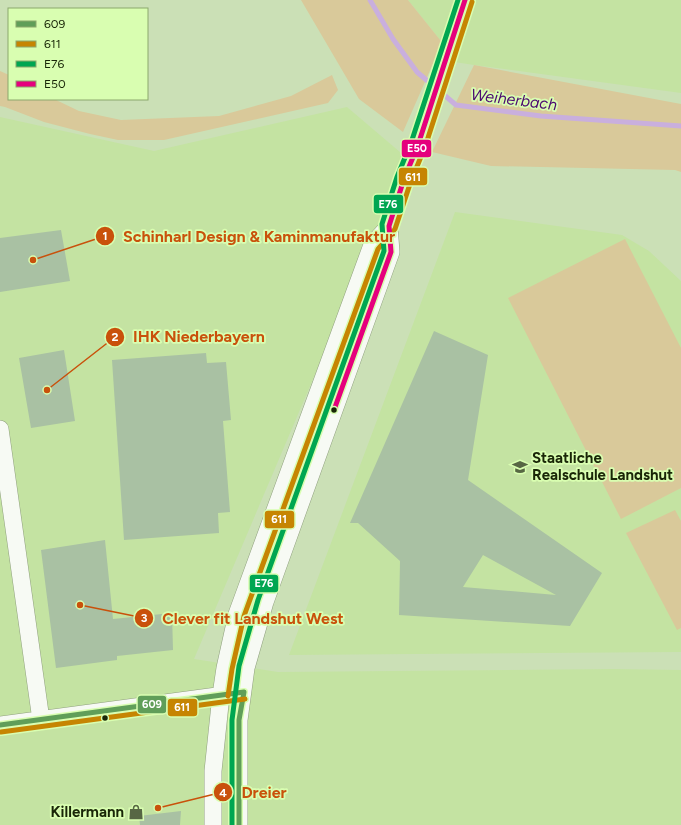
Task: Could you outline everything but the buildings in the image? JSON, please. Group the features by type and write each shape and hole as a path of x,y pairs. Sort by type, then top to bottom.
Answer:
{"street":[{"path":"239,825 239,720 244,692 246,668 265,602 391,252 389,226 404,179 418,145 465,0"},
{"path":"213,825 213,772 221,695 225,668 237,614 372,245 389,226"},
{"path":"0,429 40,720"},
{"path":"0,725 244,692"}],"shaded area":[{"path":"301,0 408,0 441,41 435,59 403,132 359,99"},
{"path":"408,0 681,0 681,93 435,59 441,41"},
{"path":"474,65 681,104 681,172 675,170 491,166 432,152"},
{"path":"0,71 8,75 8,100 56,100 79,111 121,120 219,116 291,96 332,75 338,90 328,103 164,140 118,140 44,122 0,106"},
{"path":"347,107 407,158 194,659 278,672 613,669 681,670 681,825 0,825 0,117 154,151"},
{"name":"Staatliche Realschule Landshut","path":"455,212 622,235 649,251 681,281 681,652 289,655"},
{"path":"625,239 681,348 681,488 621,519 508,298"},
{"path":"675,510 681,521 681,628 677,630 626,533"}],"waterway":[{"name":"Weiherbach","path":"370,0 393,39 417,72 456,105 541,116 681,126"}],"transit line":[{"name":"E76","path":"232,825 232,720 239,666 258,600 384,251 382,224 397,177 411,143 458,0"},
{"name":"E50","path":"334,410 391,252 389,226 404,179 418,145 465,0"},
{"name":"611","path":"228,696 232,669 244,616 378,249 395,229 411,181 425,147 472,2"},
{"name":"609","path":"0,725 244,692"},
{"name":"609","path":"239,825 239,720 244,692"},
{"name":"611","path":"1,732 245,699"}],"place":[{"name":"Schinharl Design & Kaminmanufaktur","path":"33,260"},
{"name":"IHK Niederbayern","path":"47,390"},
{"name":"Staatliche Realschule Landshut","path":"520,467"},
{"name":"Clever fit Landshut West","path":"80,605"},
{"name":"Dreier","path":"158,808"},
{"name":"Killermann","path":"136,812"}]}
